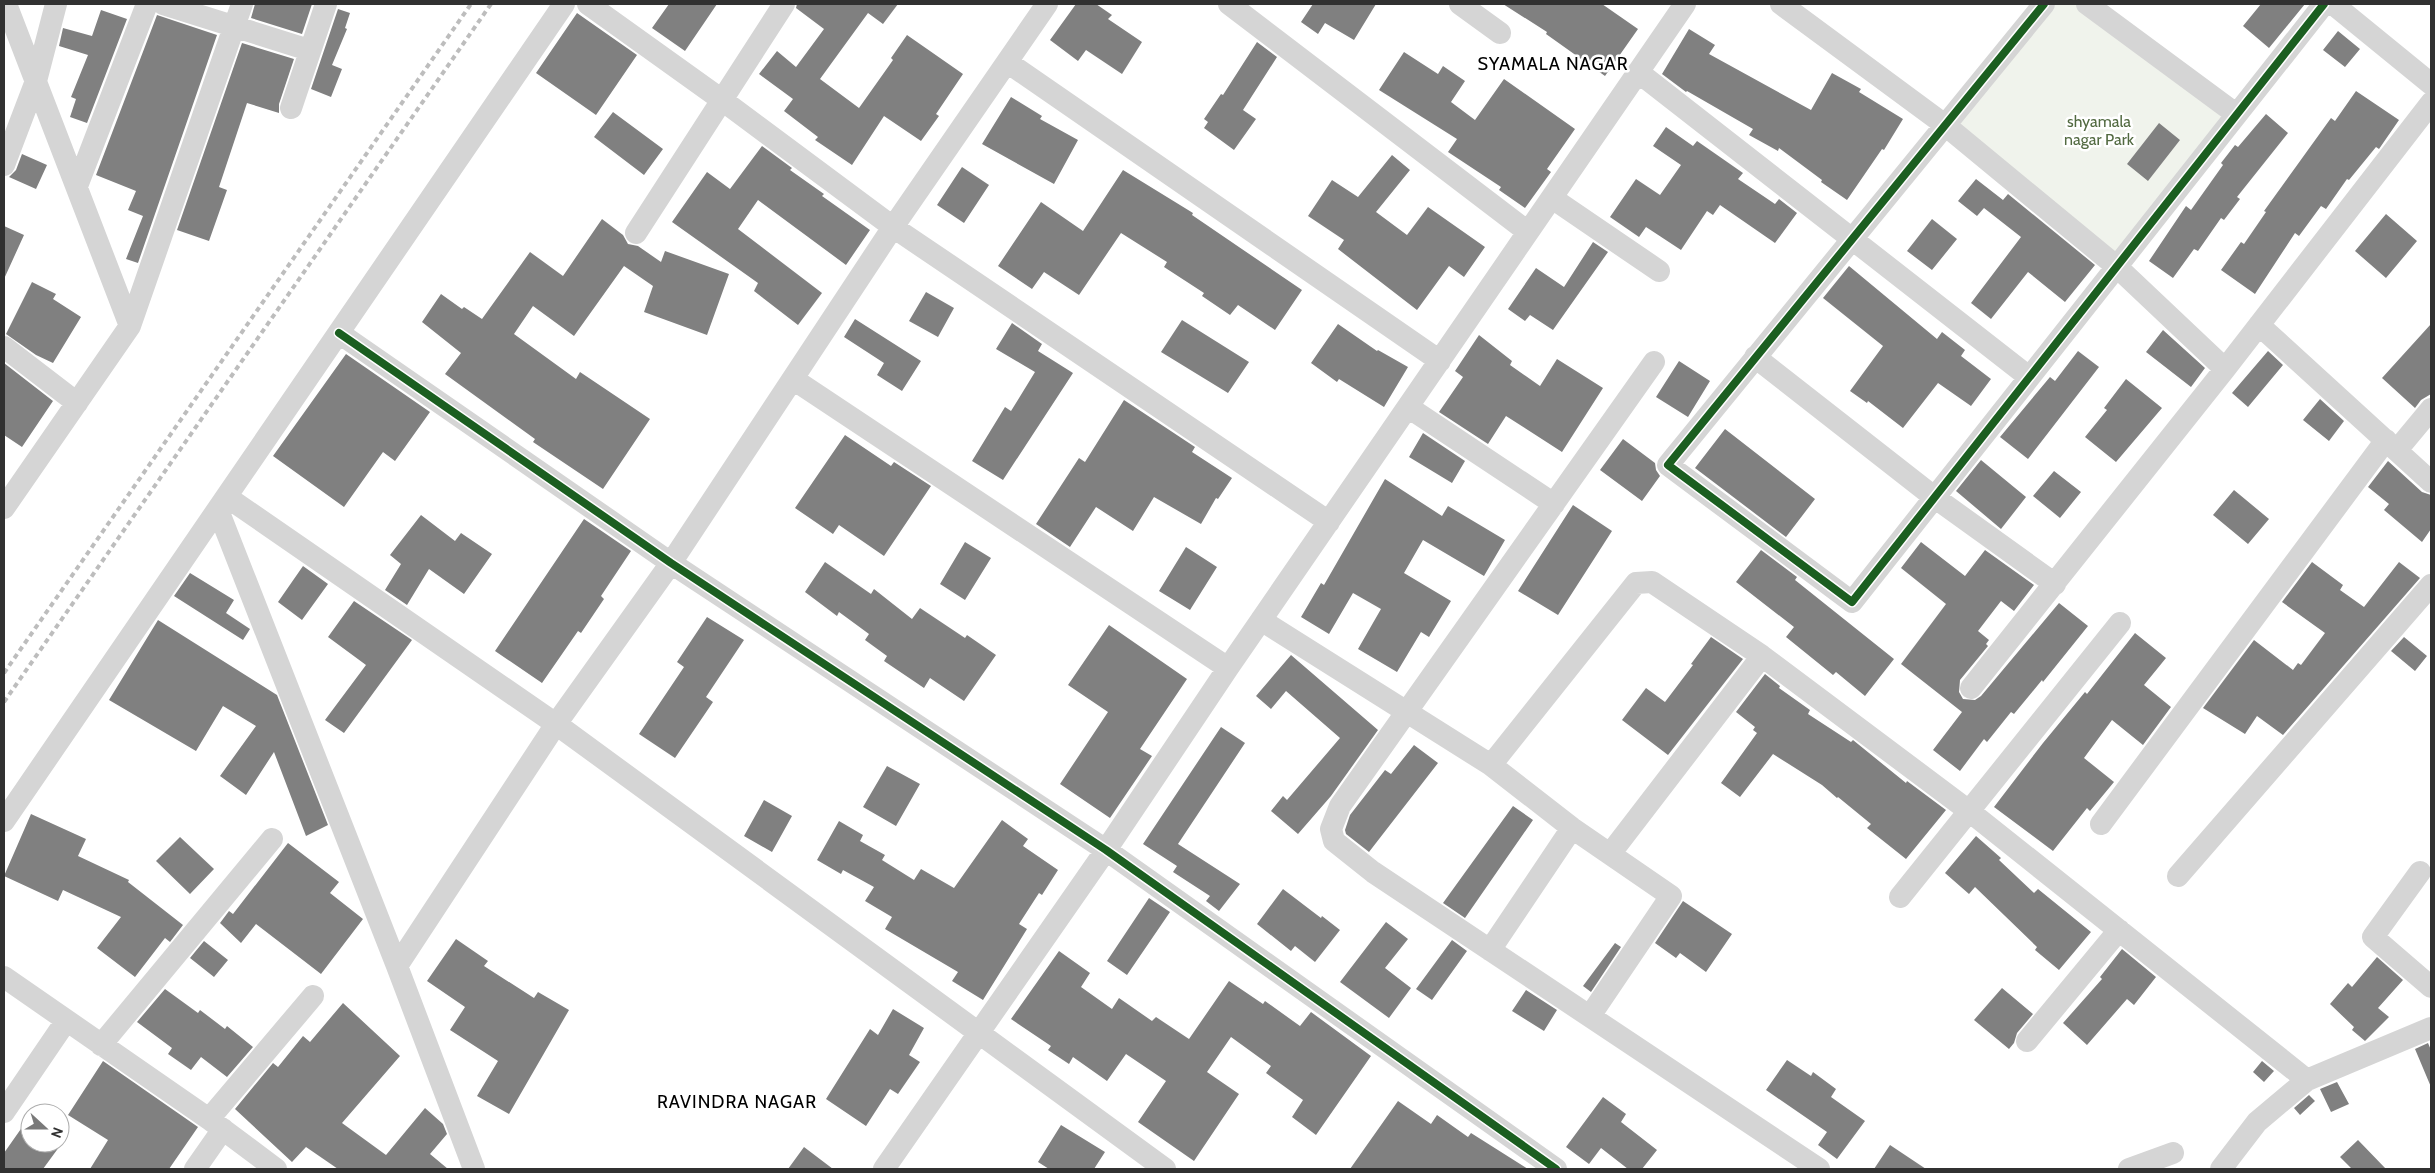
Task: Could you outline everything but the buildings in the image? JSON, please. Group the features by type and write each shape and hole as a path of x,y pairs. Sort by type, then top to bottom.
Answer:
{"street":[{"path":"4,165 36,82 56,4"},
{"path":"77,186 147,4"},
{"path":"164,4 309,50"},
{"path":"4,508 130,326 242,4"},
{"path":"291,108 326,4"},
{"path":"4,821 564,4"},
{"path":"588,4 722,100 893,228 1329,522"},
{"path":"636,233 784,4"},
{"path":"397,966 556,724 671,563 893,228 1048,4"},
{"path":"1229,4 1528,232"},
{"path":"1460,4 1500,33"},
{"path":"884,1169 1106,850 1228,668 1685,4"},
{"path":"1781,4 1945,125 2116,266 2225,369"},
{"path":"2044,4 1668,465 1852,602 2324,4"},
{"path":"2087,4 2236,114"},
{"path":"2333,4 2431,84"},
{"path":"6,13 36,82 130,326"},
{"path":"1007,62 1440,361"},
{"path":"1638,72 2029,377"},
{"path":"1971,688 2225,369 2431,102"},
{"path":"1552,198 1659,271"},
{"path":"2259,325 2431,482"},
{"path":"339,333 671,563 1106,850 1556,1169"},
{"path":"4,347 77,403"},
{"path":"1756,356 1934,497 2054,584"},
{"path":"1654,362 1340,806 1332,829 1334,841 1373,872 1819,1169"},
{"path":"793,379 1228,668"},
{"path":"1408,407 1554,504"},
{"path":"2102,824 2391,445 2431,410"},
{"path":"222,504 556,724 1165,1169"},
{"path":"222,504 474,1169"},
{"path":"1491,765 1636,583 1652,582 1762,656 1969,811 2308,1080"},
{"path":"2178,876 2431,585"},
{"path":"1261,620 1491,765 1572,828 1671,896 1590,1016"},
{"path":"1900,897 2120,623"},
{"path":"1610,854 1762,656"},
{"path":"1490,950 1572,828"},
{"path":"101,1044 272,839"},
{"path":"2420,872 2373,937 2431,987"},
{"path":"2027,1041 2119,930"},
{"path":"4,977 216,1124 276,1169"},
{"path":"195,1169 216,1124 313,996"},
{"path":"4,1112 66,1021"},
{"path":"2221,1169 2257,1122 2308,1080 2431,1028"},
{"path":"2130,1169 2173,1153"}],"green space":[{"name":"shyamala nagar Park","path":"2044,4 2087,4 2236,114 2116,266 1945,125"}],"railway":[{"path":"4,673 471,4"},
{"path":"4,702 491,4"}],"cycle path":[{"path":"2044,4 1668,465 1852,602 2324,4"},
{"path":"339,333 671,563 1106,850 1556,1169"}],"district":[{"name":"SYAMALA NAGAR","path":"1553,64"},
{"name":"RAVINDRA NAGAR","path":"737,1102"}]}
